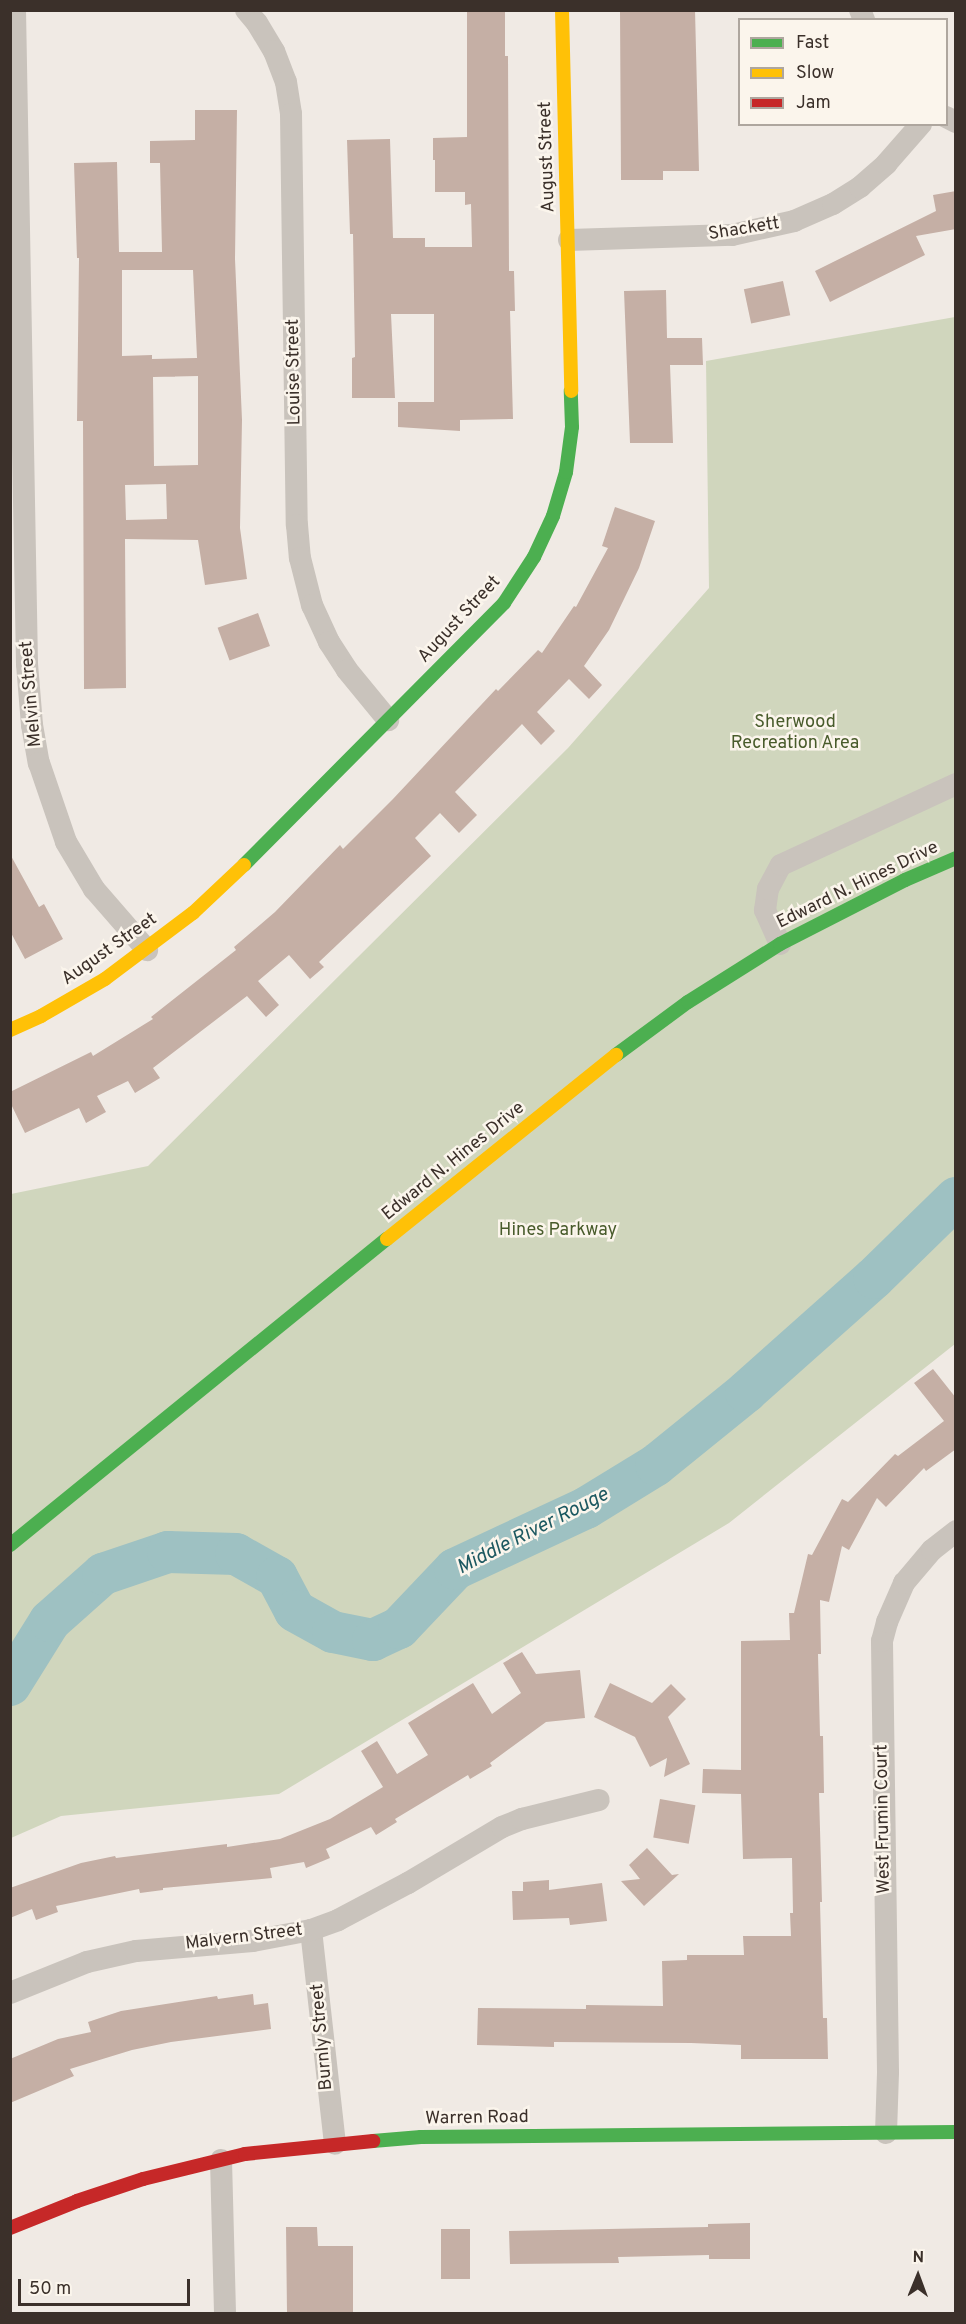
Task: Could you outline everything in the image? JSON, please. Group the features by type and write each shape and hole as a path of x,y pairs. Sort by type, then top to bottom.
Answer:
{"street":[{"name":"Melvin Street","path":"15,10 27,664 32,725 39,763 66,842 94,889 147,950"},
{"name":"Louise Street","path":"246,10 274,51 286,82 291,114 297,525 300,558 312,605 329,642 347,670 388,720"},
{"name":"August Street","path":"10,1030 78,996 147,950 228,881 504,603 534,557 553,516 566,472 572,427 562,10"},
{"name":"Shackett","path":"569,240 732,235 794,221 833,204 860,186 886,164 919,126"},
{"path":"780,944 765,910 768,889 781,865 956,783"},
{"name":"Edward N. Hines Drive","path":"11,1543 603,1064 688,1002 780,944 905,880 956,858"},
{"name":"West Frumin Court","path":"886,2133 888,2072 882,1641 887,1622 904,1582 932,1550 956,1532"},
{"name":"Malvern Street","path":"10,1993 87,1962 136,1951 253,1941 311,1930 338,1920 408,1883 502,1827 522,1819 599,1800"},
{"name":"Burnly Street","path":"311,1930 335,2144"},
{"name":"Warren Road","path":"10,2228 132,2183 245,2154 335,2144 421,2138 956,2132"},
{"path":"221,2160 225,2313"}],"green space":[{"name":"Hines Parkway","path":"955,317 955,1344 729,1523 279,1794 61,1816 11,1838 11,1194 148,1166 568,748 709,588 706,361"}],"building":[{"path":"467,10 505,10 505,56 508,56 509,271 514,271 515,311 510,311 513,419 460,420 460,431 398,427 398,402 434,402 434,314 391,314 395,398 352,398 352,358 355,357 353,234 350,234 347,140 390,139 393,238 425,238 425,247 472,247 471,204 465,205 465,192 435,192 435,160 433,160 433,138 467,137"},
{"path":"620,10 695,10 699,171 663,171 663,180 621,180"},
{"path":"195,110 237,110 235,259 242,420 240,528 247,579 205,585 198,540 125,539 126,688 84,689 83,421 77,421 79,258 77,258 74,163 117,162 119,252 162,252 160,163 150,163 150,141 195,140","holes":["122,270 193,270 197,358 152,359 152,355 122,356","198,376 198,465 154,466 153,377","166,484 167,519 126,520 125,485"]},
{"path":"956,191 956,229 916,236 925,255 830,302 815,271 936,211 933,195"},
{"path":"783,281 790,315 751,324 744,289"},
{"path":"666,290 667,338 702,338 703,365 670,365 673,443 630,443 624,291"},
{"path":"615,507 655,521 639,568 609,630 584,666 602,685 589,699 569,679 537,712 555,731 541,745 522,724 455,792 477,815 459,833 440,813 415,838 431,856 319,962 324,967 310,979 289,955 258,981 279,1005 266,1017 247,996 153,1068 160,1078 135,1093 128,1081 97,1096 106,1112 86,1123 79,1108 25,1133 10,1102 10,1092 91,1052 93,1056 153,1019 151,1017 236,950 234,947 275,912 340,845 343,849 393,799 496,689 498,691 538,650 542,653 574,606 576,607 608,548 602,546"},
{"path":"258,613 270,646 230,661 218,628"},
{"path":"10,854 39,907 44,904 63,939 25,959 10,931"},
{"path":"933,1369 956,1398 956,1449 926,1471 924,1468 886,1507 877,1498 849,1550 842,1546 829,1602 820,1600 821,1654 818,1654 824,1793 819,1793 822,1902 820,1902 823,2018 827,2018 828,2059 741,2059 741,2045 691,2043 554,2042 554,2047 477,2045 478,2008 586,2009 586,2005 663,2006 662,1961 687,1960 687,1955 744,1955 743,1936 791,1936 792,1858 743,1859 741,1794 702,1793 703,1769 741,1770 741,1641 790,1640 789,1613 794,1613 808,1554 812,1555 842,1499 848,1502 895,1454 898,1456 944,1421 914,1383"},
{"path":"522,1652 536,1674 580,1670 585,1718 546,1722 490,1763 492,1766 470,1779 468,1775 395,1819 397,1822 376,1835 371,1827 326,1849 330,1858 306,1868 304,1862 270,1868 272,1878 163,1888 163,1890 140,1893 139,1889 56,1906 58,1912 36,1920 32,1909 10,1918 10,1888 81,1863 115,1856 116,1858 227,1844 227,1847 280,1839 330,1819 383,1787 361,1751 377,1741 397,1774 428,1755 408,1723 473,1683 492,1714 521,1693 503,1663"},
{"path":"610,1683 652,1703 671,1684 686,1699 668,1717 690,1764 664,1777 667,1758 650,1767 635,1737 594,1717"},
{"path":"660,1799 695,1805 689,1844 653,1837"},
{"path":"647,1848 672,1875 679,1874 644,1906 621,1881 640,1879 629,1865"},
{"path":"549,1880 549,1890 602,1883 607,1921 570,1925 569,1918 513,1920 512,1891 523,1891 523,1882"},
{"path":"253,1994 254,2005 268,2003 271,2029 171,2042 132,2050 70,2069 74,2076 10,2103 10,2059 58,2039 91,2032 88,2022 121,2011 217,1996 218,1999"},
{"path":"750,2223 750,2259 709,2259 709,2255 618,2257 619,2263 510,2264 509,2231 708,2227 708,2224"},
{"path":"286,2227 317,2227 318,2246 353,2246 353,2313 287,2313"},
{"path":"441,2229 470,2229 470,2279 441,2279"}],"waterway":[{"name":"Middle River Rouge","path":"10,1685 50,1621 103,1574 168,1552 236,1554 277,1577 295,1611 333,1632 373,1640 399,1628 455,1569 586,1508 656,1465 746,1392 874,1278 956,1198"}],"traffic: fast":[{"path":"244,865 504,603 534,557 553,516 566,472 572,427 571,391"},
{"path":"616,1055 688,1002 780,944 905,880 956,858"},
{"path":"10,1545 387,1239"},
{"path":"373,2141 421,2137 956,2132"}],"traffic: slow":[{"path":"562,10 571,391"},
{"path":"10,1030 41,1016 105,979 193,913 244,865"},
{"path":"387,1239 616,1055"}],"traffic: jam":[{"path":"10,2228 77,2201 143,2179 245,2154 373,2141"}],"park label":[{"name":"Sherwood Recreation Area","path":"795,734"}]}
